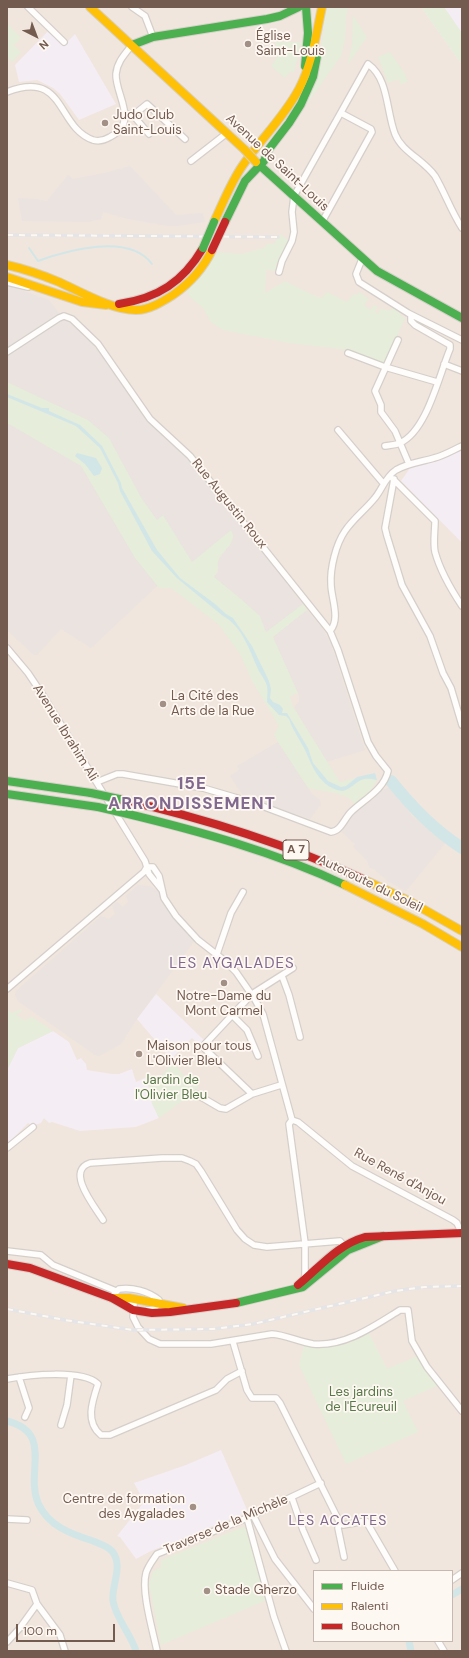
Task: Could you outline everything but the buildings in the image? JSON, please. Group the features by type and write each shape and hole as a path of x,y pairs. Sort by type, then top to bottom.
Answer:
{"main road":[{"name":"Avenue de Saint-Louis","path":"90,7 362,259 377,271 462,318"},
{"path":"267,19 284,7"},
{"path":"132,45 153,37 267,19 280,16 300,7"},
{"path":"304,78 308,33 306,7"},
{"path":"7,277 37,285 70,299 103,306 144,300 168,288 188,270 196,260 203,248 232,182 286,111 304,78 312,56 322,7"},
{"path":"7,265 32,272 113,305 128,309 138,310 151,307 167,300 190,282 208,260 241,187 258,163 264,161 269,149 289,123 310,87 316,65 319,25"},
{"name":"Autoroute du Soleil","path":"7,781 90,793 161,808 197,817 276,842 378,885 462,931"},
{"name":"Autoroute du Soleil","path":"7,794 98,807 122,817 191,829 267,852 317,872 381,901 462,946"},
{"path":"279,1293 303,1281 332,1253 356,1239 383,1236 462,1232"},
{"path":"114,1295 127,1308 152,1313 237,1303 303,1287 342,1254 383,1236"},
{"path":"7,1264 30,1268 114,1295 189,1309"}],"street":[{"path":"28,7 64,42"},
{"path":"132,7 145,16 153,37"},
{"path":"7,92 32,86 49,92 56,99 81,133 97,141 101,141 117,133 123,124 125,116 116,76 118,64 132,45"},
{"path":"280,272 282,261 292,241 294,232 292,207 294,196 368,64 377,70 382,82 389,116 395,135 409,152 434,175 462,228"},
{"path":"125,116 132,114 147,104 185,140"},
{"path":"322,222 372,132 371,129 341,112"},
{"path":"132,114 149,134"},
{"path":"191,161 227,133"},
{"path":"362,259 356,274 359,282 411,315 462,340"},
{"path":"7,282 70,299"},
{"path":"385,446 400,443 416,429 424,418 450,349 450,345 415,325 411,320 411,315"},
{"name":"Rue Augustin Roux","path":"7,352 64,316 72,319 98,344 150,419 190,456 330,631 338,650 368,742 376,756 388,771 386,777 362,803 352,811 338,830 332,832 254,803 202,788 123,774 117,774 97,782"},
{"path":"398,340 375,391 381,405 381,412 395,431 409,464"},
{"path":"348,353 385,367 437,382"},
{"path":"444,364 462,371"},
{"path":"338,430 383,484"},
{"path":"330,631 334,626 335,619 331,572 344,532 374,499 383,484 409,464 435,458 462,446"},
{"path":"392,477 392,488 385,528 389,544 402,585 430,636 443,673 451,688 462,725"},
{"path":"392,477 435,520 435,552 452,592 462,606"},
{"path":"383,484 389,483 392,488"},
{"name":"Avenue Ibrahim Ali","path":"7,648 28,673 97,782 122,817"},
{"path":"7,990 144,872 147,867 145,861 122,817"},
{"path":"147,867 153,867 158,876 164,898 176,916 198,940 217,954 236,972 264,1014 292,1120 290,1124 306,1253 305,1275 303,1281"},
{"path":"217,954 232,912 243,892"},
{"path":"252,1094 205,1049 204,1046 252,994 293,968"},
{"path":"282,976 289,995 300,1037"},
{"path":"232,1015 247,1030 258,1056"},
{"path":"196,1094 220,1108 226,1108 252,1094 282,1085"},
{"name":"Rue René d'Anjou","path":"292,1120 298,1122 352,1166 457,1223 462,1232"},
{"path":"7,1148 33,1127"},
{"path":"103,1220 80,1181 80,1170 84,1165 90,1163 182,1158 196,1164 237,1230 246,1239 254,1244 267,1247 340,1241 344,1246 342,1254"},
{"path":"7,1251 42,1255 53,1265 114,1295 124,1288 137,1289 151,1294 158,1300 159,1304 154,1309 133,1310"},
{"path":"306,1253 310,1264 317,1269 333,1261"},
{"path":"129,1298 134,1304 133,1318 138,1327 149,1340 168,1345 233,1342 272,1334 301,1342 331,1344 351,1338 400,1310 408,1310 412,1341 427,1367 462,1411"},
{"path":"233,1342 247,1390 252,1398 276,1398 280,1403 340,1523 338,1528 344,1557"},
{"path":"7,1379 52,1374 71,1375 92,1379 98,1384 93,1397 90,1415 94,1430 102,1435 110,1435 216,1390 227,1379 242,1371"},
{"path":"61,1425 67,1405 71,1375"},
{"path":"19,1377 29,1408 25,1417"},
{"name":"Traverse de la Michèle","path":"157,1651 145,1586 146,1573 150,1563 157,1554 247,1518 321,1484"},
{"path":"292,1498 303,1530 316,1560"},
{"path":"253,1515 275,1559 313,1608"},
{"path":"247,1518 274,1618 286,1651"},
{"path":"7,1519 27,1520"},
{"path":"340,1523 343,1525 366,1521 394,1570"},
{"path":"453,1579 462,1573"},
{"path":"7,1583 32,1590 37,1604 60,1635 65,1651"},
{"path":"7,1642 19,1629 37,1604"},
{"path":"439,1642 444,1651"}],"shaded area":[{"path":"7,7 462,7 462,1651 7,1651"},
{"path":"421,7 462,7 462,65"},
{"path":"48,31 63,46 75,34 116,104 79,120 60,94 53,88 37,80 19,82 15,65"},
{"path":"130,166 176,215 203,213 205,222 168,226 128,219 103,212 101,219 88,222 22,221 18,198 47,201 68,175 73,179"},
{"path":"7,285 49,300 58,312 92,343 151,425 184,453 303,604 266,633 241,599 214,577 218,572 218,560 233,541 192,563 174,570 91,648 61,629 37,655 34,655 7,630"},
{"path":"7,394 42,408 49,408 49,411 80,425 102,446 121,483 122,488 157,550 180,578 233,618 252,646 269,681 271,689 270,698 273,702 280,705 283,709 282,713 287,713 308,748 313,763 328,781 341,787 346,786 357,777 375,773 377,780 366,779 358,781 343,791 329,786 319,777 289,719 286,716 279,715 267,702 266,683 258,670 244,638 230,620 223,616 177,578 152,551 120,491 118,483 100,448 76,426 7,397"},
{"path":"462,449 462,543 401,481 412,465 432,462"},
{"path":"77,453 96,458 102,468 100,474 94,476 85,464 75,456"},
{"path":"307,610 323,629 331,644 365,750 326,762 294,707 299,702 299,696 273,637"},
{"path":"278,742 312,794 320,800 321,804 310,819 259,802 256,796 249,794 244,797 230,776 239,770 237,766"},
{"path":"391,787 412,816 446,842 406,891 389,882 369,867 367,861 353,846 355,844 342,832 351,817 369,800 373,800 381,790"},
{"path":"138,885 150,886 160,892 162,899 195,940 137,1019 121,1044 99,1056 95,1055 18,1001 15,995 16,991 101,916 109,919 115,914 112,906 117,902 123,907 128,902 126,896"},
{"path":"156,994 204,1040 199,1045 192,1038 171,1059 137,1019"},
{"path":"53,1031 69,1042 77,1060 81,1058 86,1064 87,1070 119,1074 132,1069 136,1082 147,1077 152,1103 159,1118 136,1127 80,1131 52,1122 49,1123 44,1118 41,1123 32,1126 28,1123 7,1145 7,1070 18,1048"},
{"name":"Centre de formation des Aygalades","path":"221,1450 248,1512 151,1551 136,1559 120,1537 117,1536 144,1502 134,1483 186,1465"}],"green space":[{"path":"327,7 348,7 345,41 341,56 300,114 319,70 325,13"},
{"path":"421,7 444,7 462,33 462,65"},
{"path":"353,15 367,37 347,66 352,45"},
{"path":"7,23 21,38 14,45 21,52 12,62 7,56"},
{"path":"275,42 301,42 294,73 291,71 285,78 271,66 278,56"},
{"path":"390,52 406,75 405,76 408,81 401,85 399,79 388,83 378,57"},
{"path":"280,234 290,241 279,263 276,263 276,271 266,270 265,293 285,281 313,295 322,298 327,292 347,302 354,294 357,295 359,292 369,299 364,305 370,310 374,305 378,307 375,312 377,314 381,309 390,311 393,307 402,312 400,315 405,318 385,364 350,350 289,343 223,330 211,322 203,308 190,297 186,290 212,256 218,252 241,254 264,248 267,244 274,244"},
{"path":"7,382 88,420 109,438 142,499 157,520 163,515 192,562 231,530 233,534 232,542 221,555 217,572 214,577 260,616 266,632 303,604 307,610 273,637 298,693 290,696 292,705 340,782 375,773 377,780 366,798 354,804 352,800 347,797 308,788 274,735 279,726 252,681 240,654 219,625 171,588 159,588 135,558 81,466 7,423"},
{"path":"7,1009 12,1013 20,1009 22,1011 16,1015 24,1020 32,1017 53,1031 18,1048 7,1070"},
{"name":"Jardin de l'Olivier Bleu","path":"174,1063 188,1081 194,1082 199,1086 195,1092 159,1118 152,1103 148,1084 157,1079"},
{"name":"Les jardins de l'Ecureuil","path":"369,1333 387,1369 417,1356 437,1386 403,1401 418,1432 346,1464 299,1365 304,1345 322,1347 338,1346 361,1338"},
{"name":"Stade Gherzo","path":"243,1527 247,1529 249,1534 267,1600 161,1645 149,1584 153,1571 161,1567 161,1560"}],"waterway":[{"path":"29,248 38,261 65,252 81,249 114,247 129,249 142,255 152,264"},
{"path":"391,781 424,818 462,848"},
{"path":"7,1421 21,1427 30,1434 34,1444 35,1491 42,1511 48,1518 61,1528 106,1546 112,1551 117,1563 113,1601 117,1614 136,1651"},
{"path":"453,1594 462,1589"},
{"path":"409,1642 411,1651"}],"railway":[{"path":"7,235 278,237"},
{"path":"7,1309 65,1320 133,1330 213,1329 253,1324 395,1291 424,1287 462,1286"}],"traffic: fast":[{"path":"132,45 153,37 267,19 280,16 299,7"},
{"path":"305,66 308,33 306,7"},
{"path":"225,222 245,181 264,161 269,149 289,123 301,104 313,77 318,51"},
{"path":"256,162 377,271 462,318"},
{"path":"203,248 214,222"},
{"path":"7,781 91,793"},
{"path":"91,793 119,799"},
{"path":"7,794 98,807"},
{"path":"98,807 124,813"},
{"path":"124,813 180,827 264,852 345,885"},
{"path":"236,1303 303,1287 348,1250 383,1236"}],"traffic: slow":[{"path":"90,7 245,150"},
{"path":"214,222 235,178 250,155 286,109 299,89 307,70 316,39 322,7"},
{"path":"245,150 256,162"},
{"path":"7,265 53,279 107,304 127,309 141,310 169,298 179,290 200,269 212,250"},
{"path":"7,277 82,302 106,305"},
{"path":"365,880 409,901 462,931"},
{"path":"345,885 423,924 462,947"},
{"path":"112,1298 129,1298 183,1308"}],"traffic: jam":[{"path":"212,250 225,222"},
{"path":"119,304 146,298 168,286 187,270 203,248"},
{"path":"119,799 151,806 244,833 305,855 365,880"},
{"path":"298,1285 337,1251 346,1245 365,1237 462,1233"},
{"path":"7,1264 30,1268 112,1298 133,1310 152,1313 170,1312 236,1303"}],"place":[{"name":"Église Saint-Louis","path":"248,44"},
{"name":"Judo Club Saint-Louis","path":"105,123"},
{"name":"La Cité des Arts de la Rue","path":"163,704"},
{"name":"Notre-Dame du Mont Carmel","path":"224,983"},
{"name":"Maison pour tous L'Olivier Bleu","path":"139,1054"},
{"name":"Centre de formation des Aygalades","path":"193,1507"},
{"name":"Stade Gherzo","path":"207,1591"}],"district":[{"name":"15E ARRONDISSEMENT","path":"192,795"},
{"name":"LES AYGALADES","path":"232,964"},
{"name":"LES ACCATES","path":"338,1521"}]}
